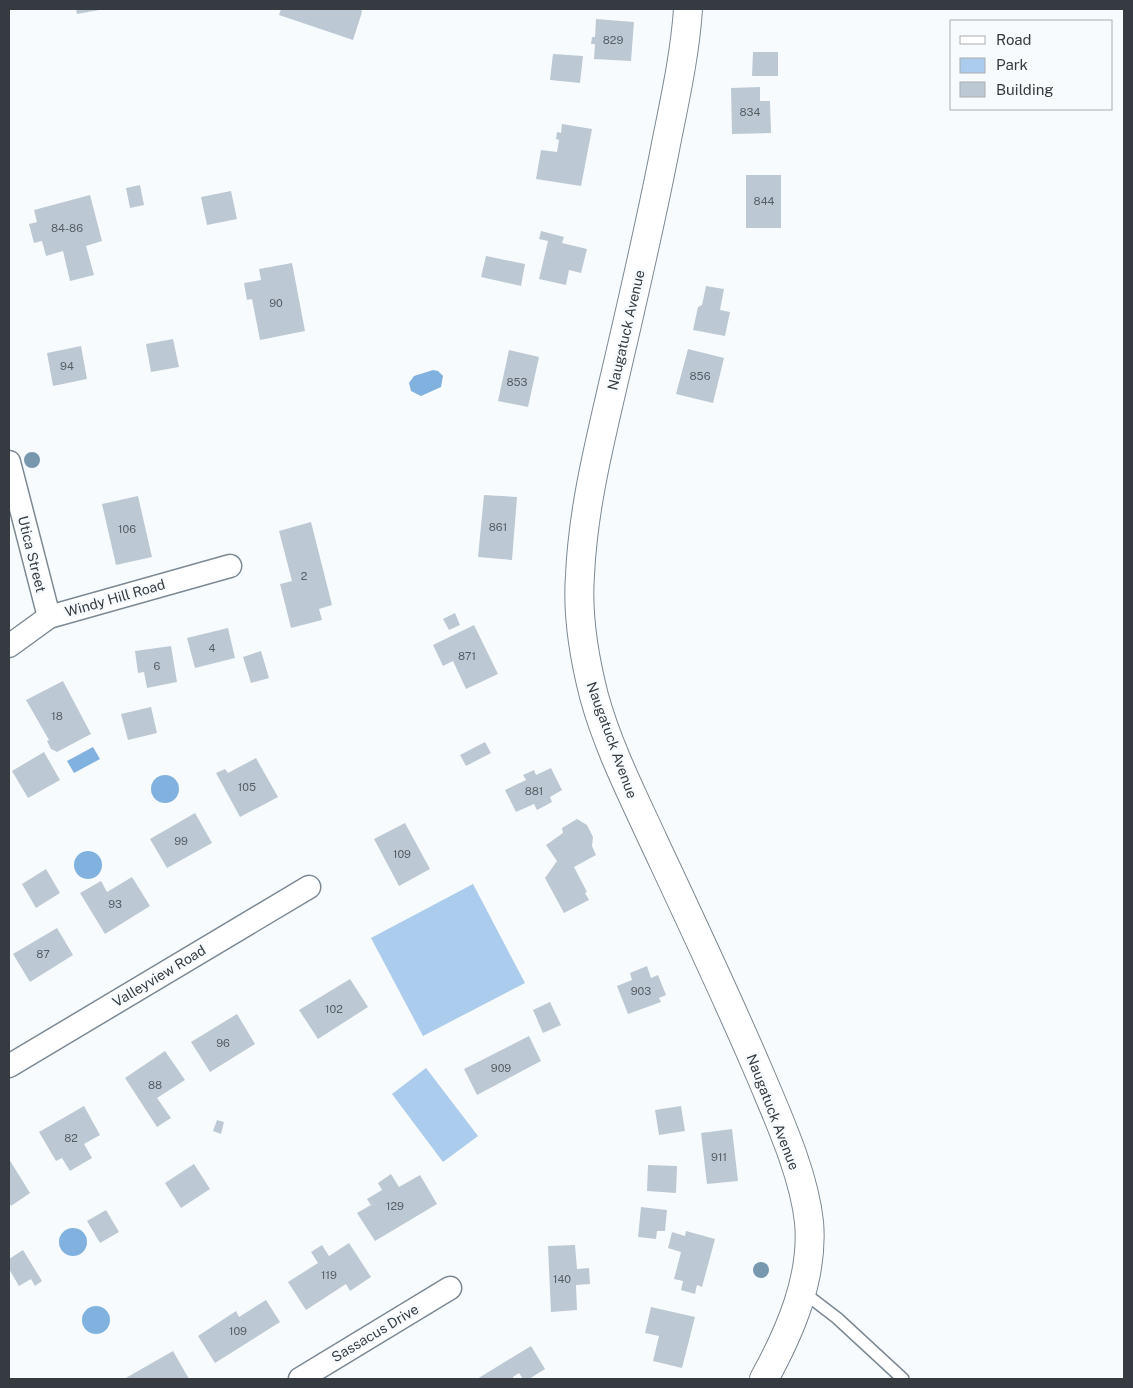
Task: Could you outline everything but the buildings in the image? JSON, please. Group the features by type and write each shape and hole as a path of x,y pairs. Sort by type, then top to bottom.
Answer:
{"main road":[{"name":"Naugatuck Avenue","path":"688,9 680,74 667,141 606,414 587,516 579,577 582,641 596,702 624,781 748,1046 800,1181 809,1223 807,1268 802,1292 785,1336 764,1379"}],"street":[{"name":"Utica Street","path":"9,462 49,617"},
{"name":"Windy Hill Road","path":"9,646 49,617 230,566"},
{"name":"Valleyview Road","path":"9,1066 309,887"},
{"name":"Sassacus Drive","path":"300,1379 450,1288"}],"lane":[{"path":"802,1292 837,1318 903,1379"}],"green space":[{"path":"473,884 525,983 423,1036 371,938"},
{"path":"426,1068 478,1136 443,1162 392,1094"}],"shaded area":[{"path":"433,370 438,371 443,376 441,387 421,396 411,391 409,383 414,376"},
{"path":"93,747 100,759 74,773 67,761"},
{"path":"165,775 175,779 179,789 175,799 165,803 155,799 151,789 155,779"},
{"path":"88,851 98,855 102,865 98,875 88,879 78,875 74,865 78,855"},
{"path":"73,1228 83,1232 87,1242 83,1252 73,1256 63,1252 59,1242 63,1232"},
{"path":"96,1306 106,1310 110,1320 106,1330 96,1334 86,1330 82,1320 86,1310"}]}
